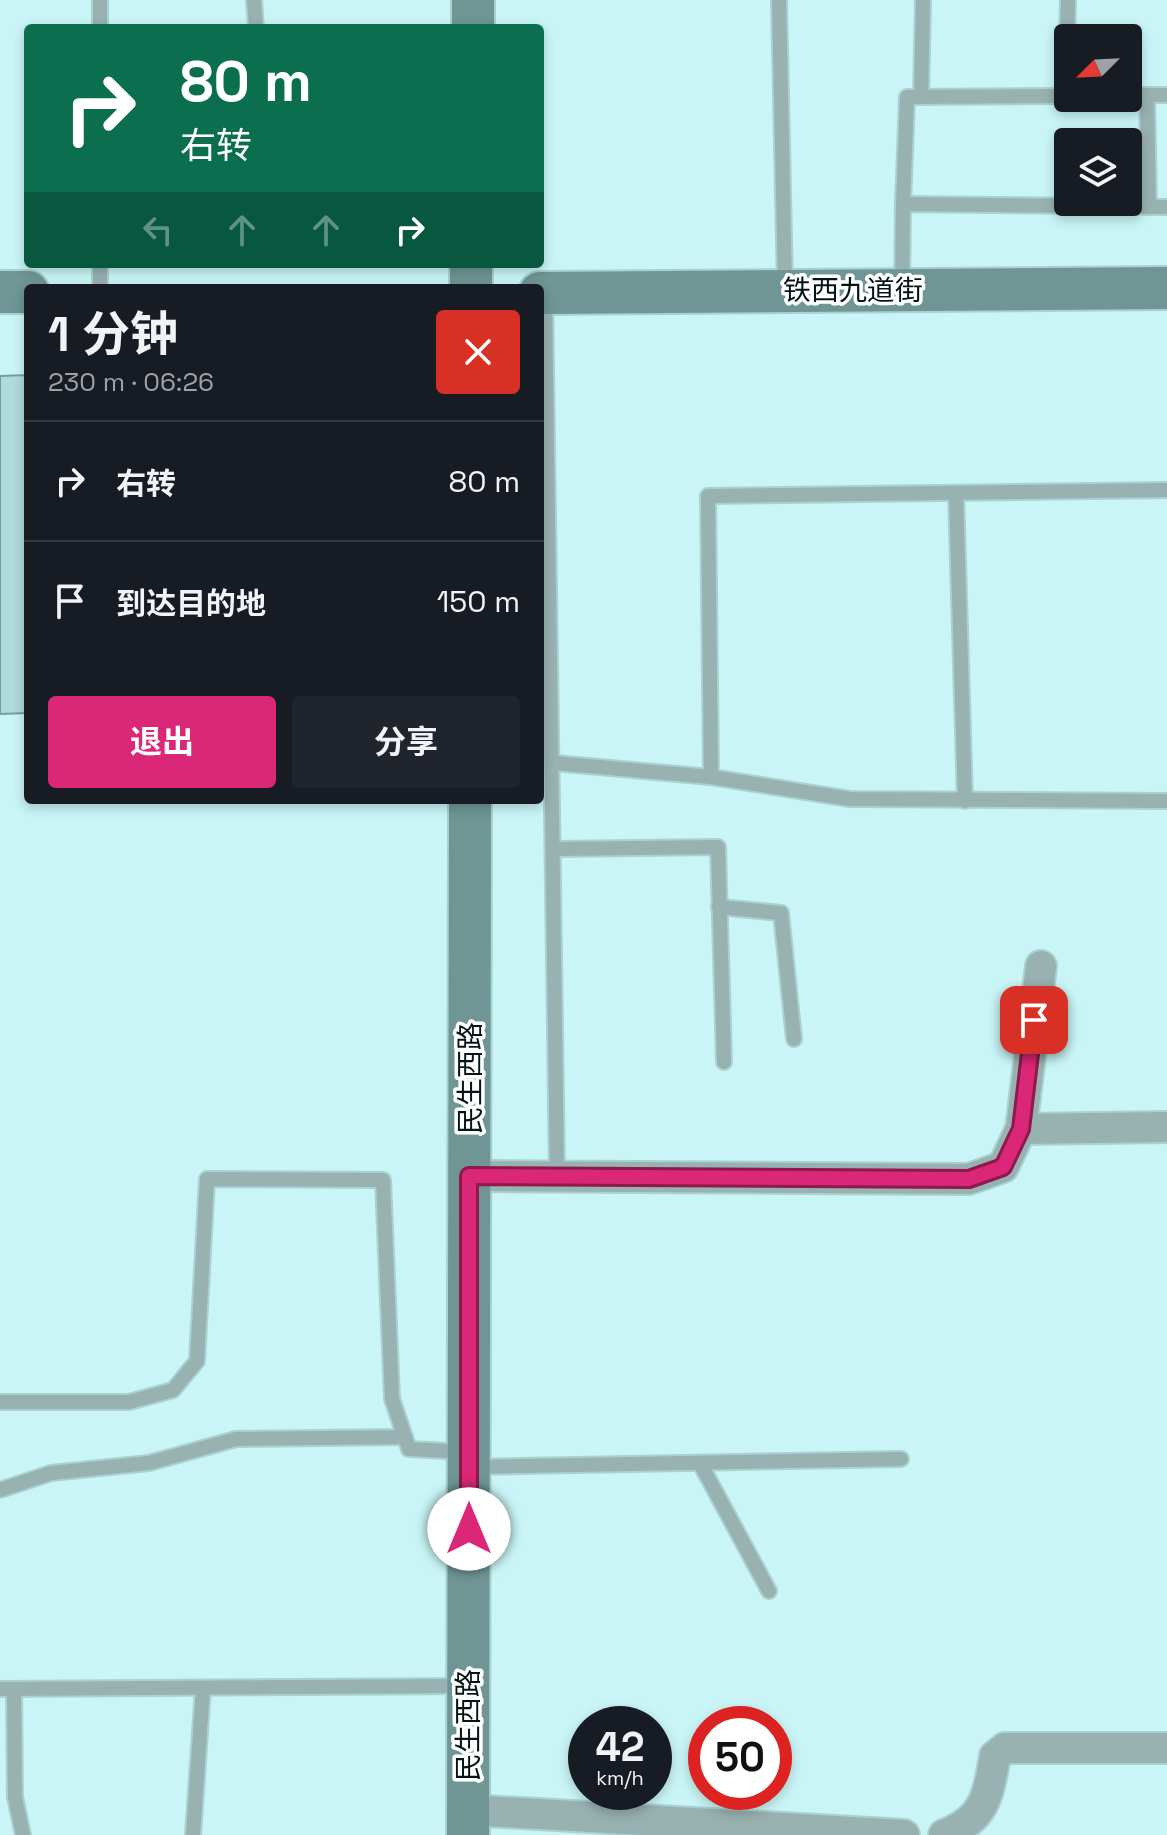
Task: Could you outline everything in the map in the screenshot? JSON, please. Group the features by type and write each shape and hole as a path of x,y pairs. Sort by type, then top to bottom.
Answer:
{"main road":[{"path":"473,0 473,24"},
{"name":"铁西九道街","path":"544,292 1167,288"},
{"path":"0,292 24,292"},
{"name":"民生西路","path":"468,1823 470,804"}],"street":[{"path":"469,1176 969,1179 1003,1167 1021,1129 1041,966"},
{"path":"1021,1129 1167,1127"},
{"path":"959,1832 987,1801 995,1756 1005,1748 1018,1745 1167,1748"},
{"path":"468,1823 904,1835"}],"lane":[{"path":"100,0 100,24"},
{"path":"254,0 256,24"},
{"path":"779,0 785,291"},
{"path":"921,97 923,0"},
{"path":"1068,0 1068,24"},
{"path":"1142,95 1167,95"},
{"path":"1147,95 1149,207"},
{"path":"902,290 907,97 1054,96"},
{"path":"903,204 1167,207"},
{"path":"544,370 554,763 557,1176"},
{"path":"711,777 708,496 1167,490"},
{"path":"956,493 965,801"},
{"path":"554,763 711,777 850,799 1167,801"},
{"path":"555,849 718,847 724,1062"},
{"path":"719,907 781,913 794,1039"},
{"path":"0,1402 129,1402 173,1390 197,1361 207,1179 383,1180 392,1399 409,1449 469,1460 700,1463 901,1459"},
{"path":"0,1490 51,1473 149,1463 236,1439 405,1437"},
{"path":"700,1463 769,1591"},
{"path":"23,1835 15,1797 7,1689 469,1686"},
{"path":"193,1835 193,1793 203,1688"}],"building":[{"path":"24,375 24,713 0,714 0,376"}],"route":[{"path":"469,1529 469,1176 969,1179 1003,1167 1021,1129 1034,1020"}]}
